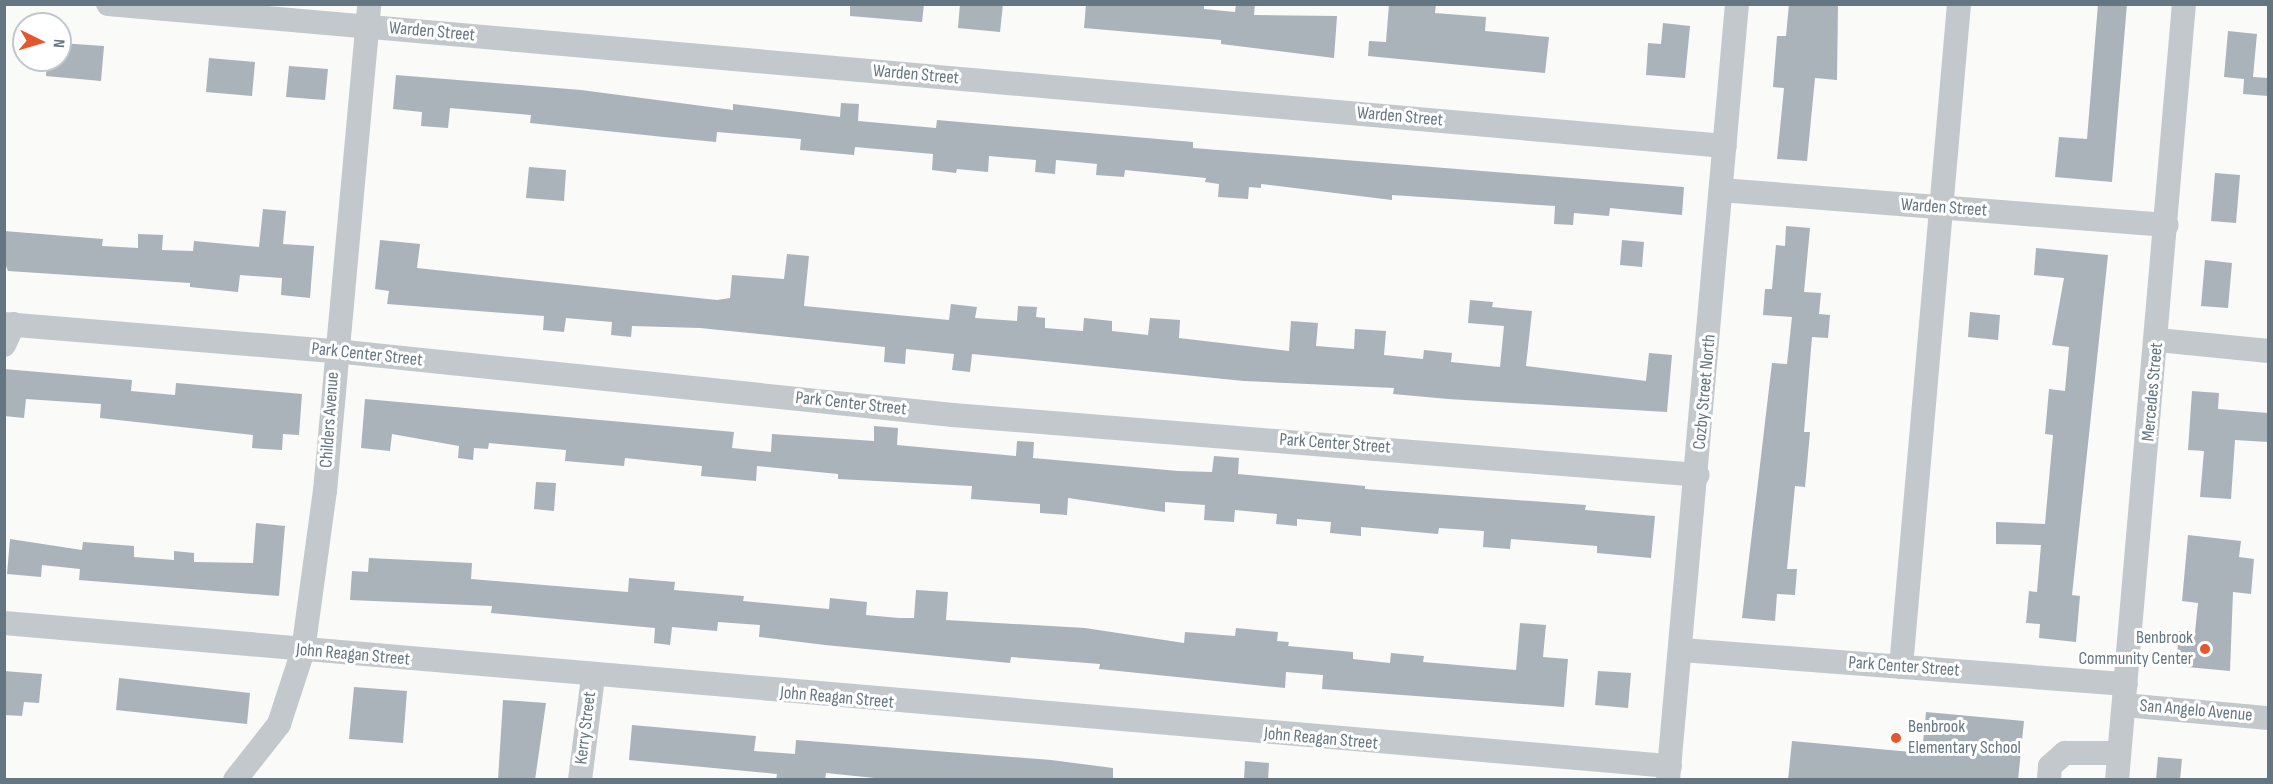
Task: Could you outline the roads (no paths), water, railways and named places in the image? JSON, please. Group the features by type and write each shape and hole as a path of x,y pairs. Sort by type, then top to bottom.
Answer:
{"street":[{"name":"Warden Street","path":"108,4 368,16 1725,146"},
{"name":"Cozby Street North","path":"1669,773 1698,475 1737,4"},
{"path":"1901,667 1959,4"},
{"name":"Mercedes Street","path":"2117,780 2158,340 2184,4"},
{"name":"Childers Avenue","path":"235,780 279,724 303,651 325,491 335,351 368,16"},
{"name":"Warden Street","path":"1721,190 2167,225"},
{"name":"Park Center Street","path":"8,331 335,351 953,415 1698,475"},
{"path":"2158,340 2268,351"},
{"name":"John Reagan Street","path":"4,623 1669,773"},
{"name":"Park Center Street","path":"1682,650 1901,667 2125,694"},
{"name":"Kerry Street","path":"580,780 593,677"},
{"name":"San Angelo Avenue","path":"2125,694 2268,718"},
{"path":"2049,780 2050,766 2065,753 2119,753"}],"place":[{"name":"Benbrook Community Center","path":"2205,649"},
{"name":"Benbrook Elementary School","path":"1896,738"}]}
